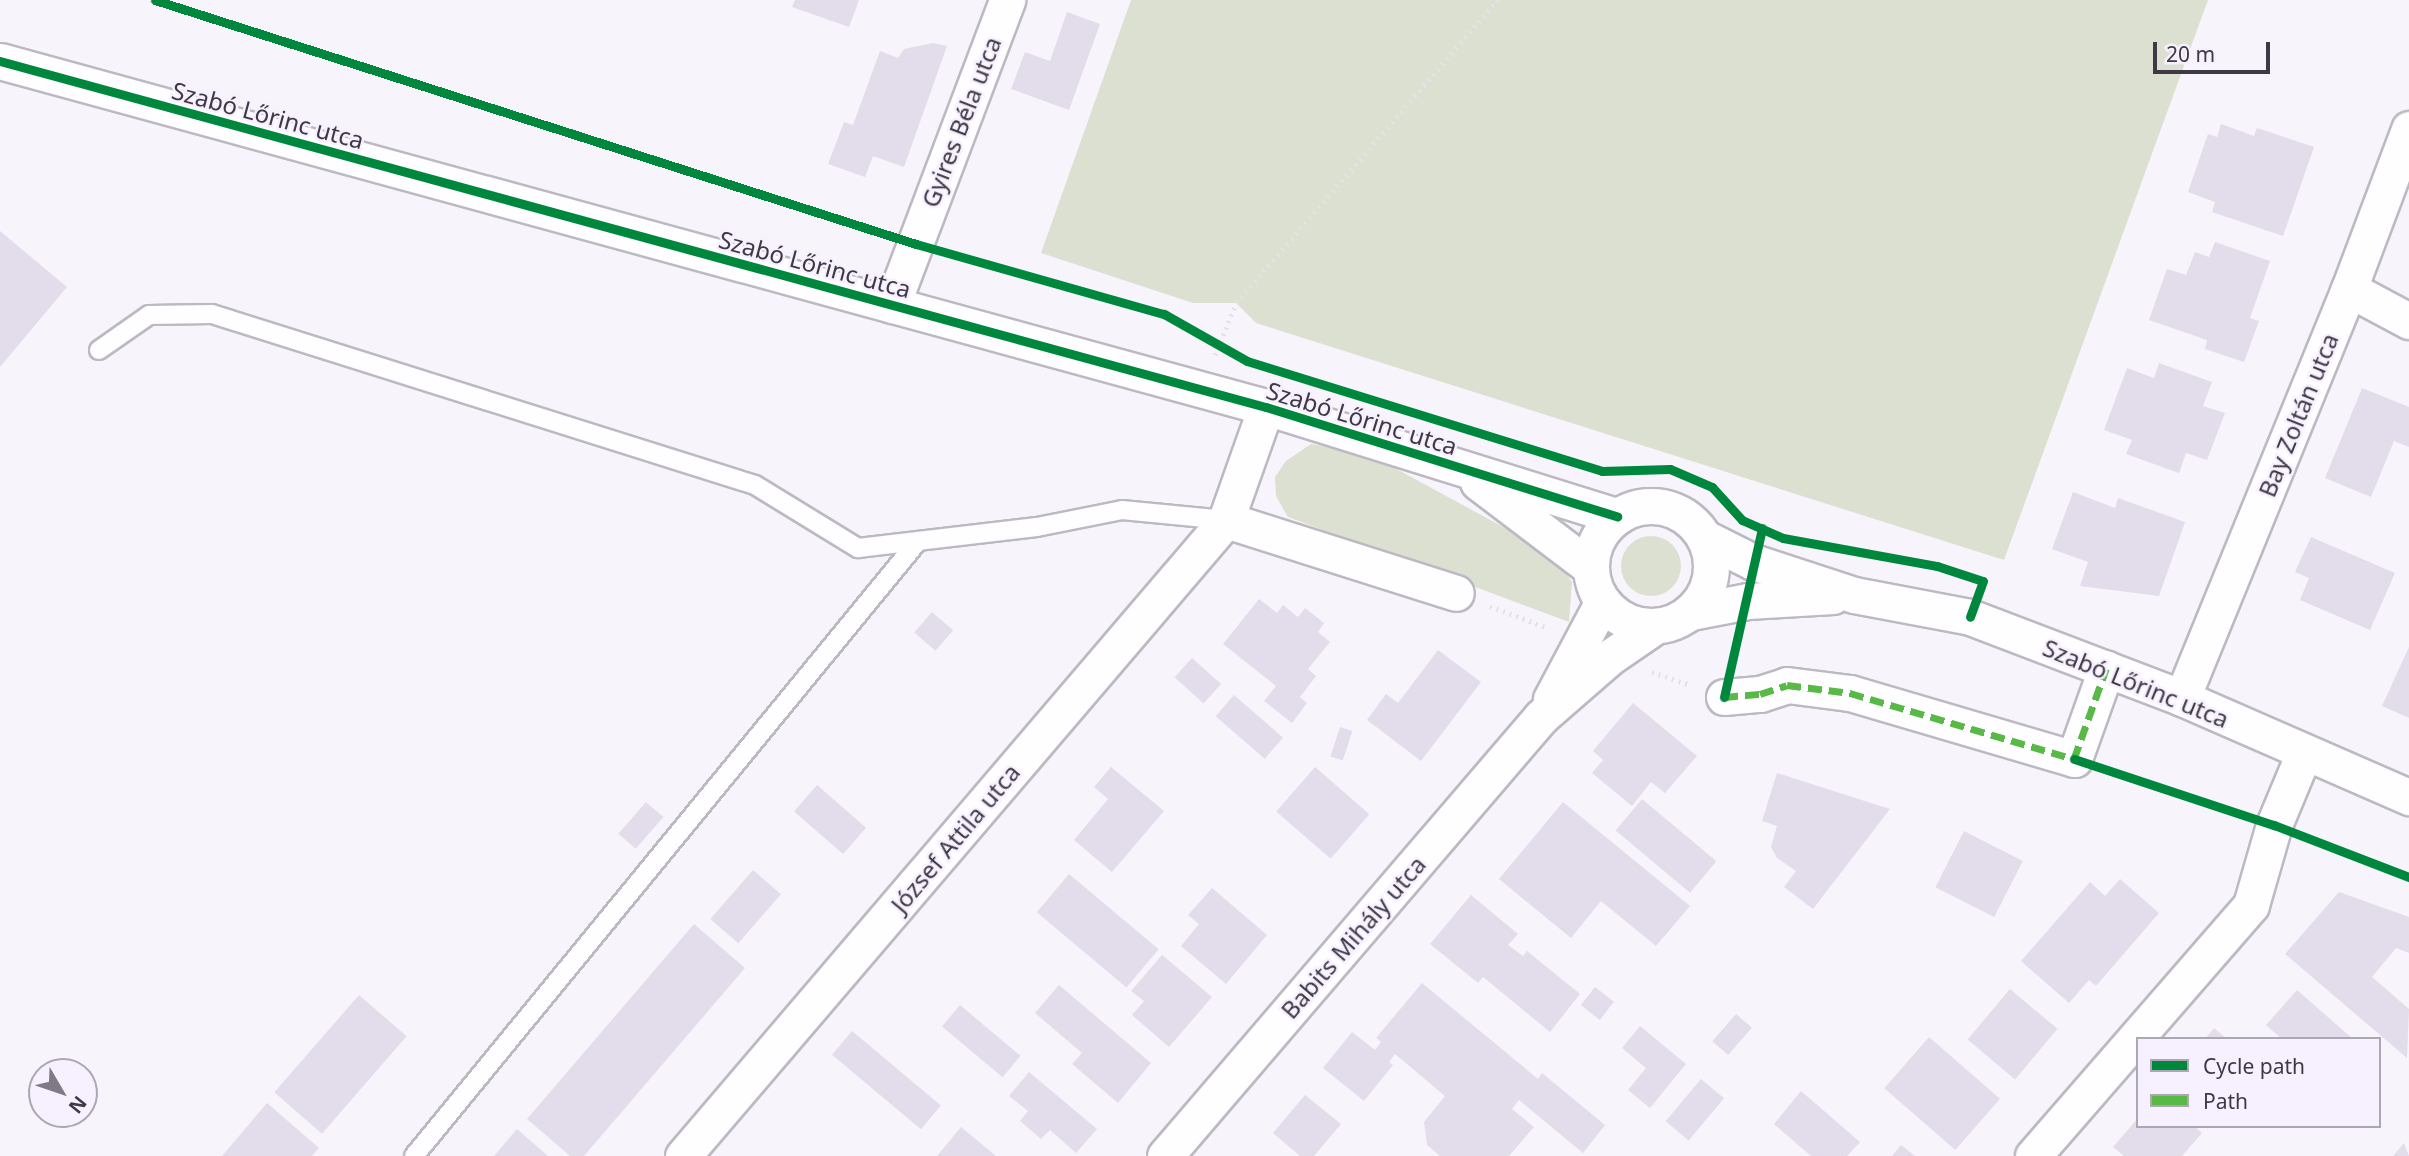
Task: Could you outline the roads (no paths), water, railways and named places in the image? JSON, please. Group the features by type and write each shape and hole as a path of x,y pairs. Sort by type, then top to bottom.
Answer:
{"street":[{"name":"Gyires Béla utca","path":"892,305 1007,0"},
{"name":"Szabó Lőrinc utca","path":"0,61 1266,407 1617,516"},
{"name":"Bay Zoltán utca","path":"2182,698 2349,289 2409,129"},
{"path":"2349,289 2409,320"},
{"path":"1266,407 1226,520 1456,593"},
{"name":"Szabó Lőrinc utca","path":"1461,469 1590,566"},
{"path":"1635,507 1675,510 1704,538 1711,557 1710,578 1691,612 1654,627 1625,621 1602,603 1590,566 1602,529 1617,516 1635,507"},
{"name":"József Attila utca","path":"683,1156 1226,520"},
{"name":"Szabó Lőrinc utca","path":"1704,538 1753,562 1854,595 1970,617 2182,698 2409,797"},
{"name":"Szabó Lőrinc utca","path":"1691,612 1748,601 1854,595"},
{"name":"Babits Mihály utca","path":"1541,718 1602,603"},
{"name":"Babits Mihály utca","path":"1165,1156 1541,718 1610,657 1654,627"},
{"path":"1724,698 1760,694 1787,685 1850,693 2074,759 2106,669"},
{"path":"2136,1037 2251,905 2274,825 2304,753"},
{"path":"2033,1156 2136,1037"}],"lane":[{"path":"99,350 149,315 212,314 755,485 858,548 1037,527 1122,510 1226,520"},
{"path":"414,1156 918,541"}]}
